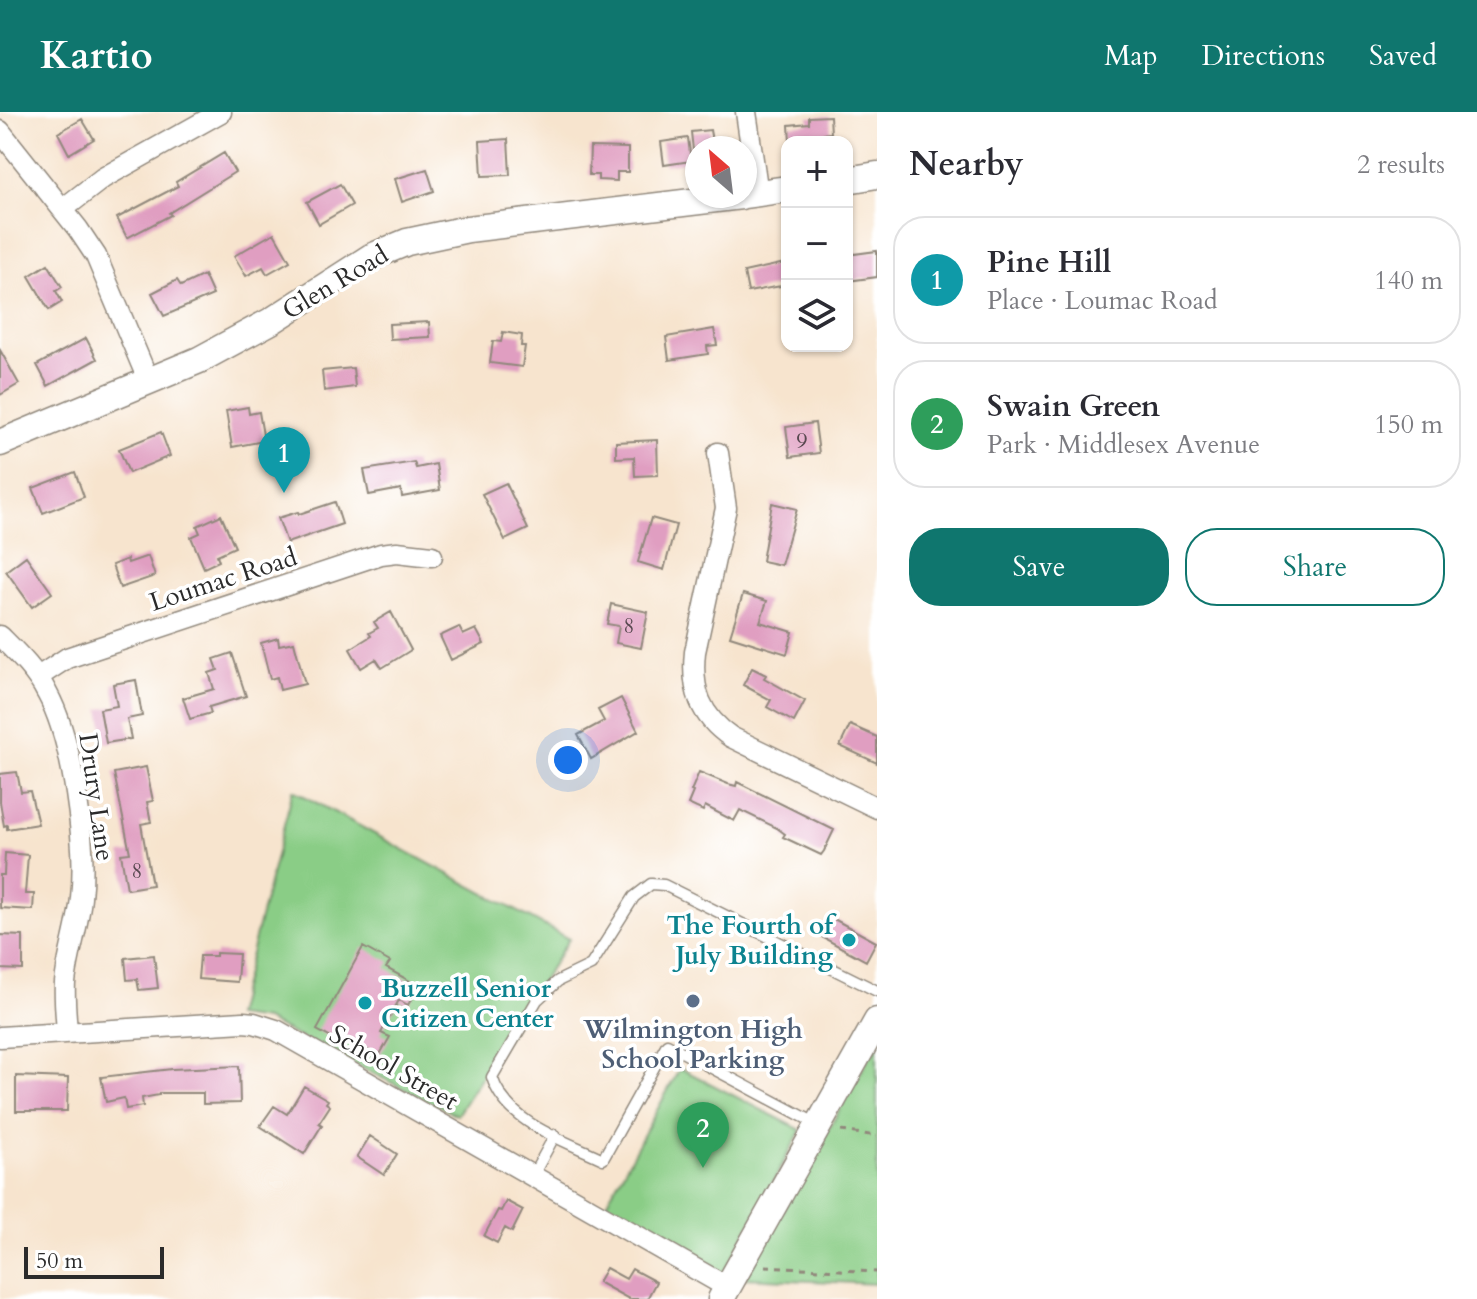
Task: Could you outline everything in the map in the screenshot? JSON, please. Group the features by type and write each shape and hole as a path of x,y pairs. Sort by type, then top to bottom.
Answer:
{"street":[{"path":"63,209 103,178 221,112"},
{"path":"746,112 747,136"},
{"path":"0,131 63,209 96,256 149,382"},
{"path":"853,179 877,175"},
{"name":"Glen Road","path":"757,194 781,190"},
{"name":"Glen Road","path":"0,443 149,382 233,342 360,263 407,242 468,229 685,203"},
{"path":"718,453 726,501 695,652 694,675 699,702 713,724 731,737 877,808"},
{"name":"Loumac Road","path":"38,677 67,658 381,554 397,552 432,556"},
{"name":"Drury Lane","path":"0,636 38,677 53,704 62,731 81,843 81,897 65,982 67,1032"},
{"path":"724,1293 823,1126 877,1021"},
{"name":"School Street","path":"0,1037 248,1022 261,1024 532,1177 724,1293"}],"lane":[{"path":"823,1126 667,1044 603,1159 516,1112 492,1077 537,1000 558,981 591,965 634,897 646,886 664,885 877,991"},
{"path":"532,1177 555,1135"}],"path":[{"path":"823,1126 877,1136"},
{"path":"753,1265 877,1272"}],"green space":[{"path":"293,790 569,939 457,1115 265,1020 235,1016"},
{"path":"877,1043 877,1284 745,1278"},
{"path":"680,1068 801,1130 723,1275 604,1207"}],"building":[{"path":"830,116 831,133 790,136 789,125 809,123 809,117"},
{"path":"82,119 94,139 69,154 58,133"},
{"path":"710,130 711,136 691,136 691,132"},
{"path":"685,138 685,162 664,165 661,142"},
{"path":"508,139 510,175 482,176 480,141"},
{"path":"590,147 628,148 628,172 617,172 617,181 598,180 598,175 589,175"},
{"path":"224,153 235,172 169,213 171,215 127,238 117,218 178,186 176,182"},
{"path":"427,169 434,191 402,202 395,179"},
{"path":"340,184 352,205 319,224 307,202"},
{"path":"274,233 290,261 267,274 263,267 246,276 234,256"},
{"path":"877,251 877,277 853,280 853,254"},
{"path":"48,264 62,287 56,291 62,302 49,310 29,276"},
{"path":"781,264 781,286 748,292 744,272"},
{"path":"204,275 213,295 164,316 152,293 177,280 181,286"},
{"path":"429,322 430,337 390,339 389,324"},
{"path":"714,329 717,345 707,346 708,354 669,360 666,337"},
{"path":"503,332 522,335 521,346 525,346 522,367 490,363 493,341 501,342"},
{"path":"86,338 97,359 48,386 37,365"},
{"path":"0,350 19,384 0,395"},
{"path":"353,368 355,387 324,391 322,371"},
{"path":"248,407 249,414 259,412 264,441 232,447 226,411"},
{"path":"815,423 819,453 790,457 786,427"},
{"path":"161,432 170,456 129,473 119,449"},
{"path":"657,440 658,475 635,476 634,457 616,458 616,442"},
{"path":"414,462 416,468 436,464 440,490 402,497 401,489 369,495 364,470"},
{"path":"75,472 84,497 43,513 33,488"},
{"path":"506,483 528,529 505,540 482,494"},
{"path":"335,502 342,524 287,543 278,518"},
{"path":"772,503 797,509 781,565 762,561"},
{"path":"221,515 235,547 217,555 219,561 204,568 191,537 200,533 197,526"},
{"path":"651,518 676,525 664,570 638,562"},
{"path":"26,556 52,593 32,607 6,571"},
{"path":"148,556 155,576 120,588 112,565"},
{"path":"743,594 767,601 760,622 793,632 787,654 730,636"},
{"path":"611,604 648,612 641,648 616,643 619,626 607,624"},
{"path":"391,612 411,650 382,668 376,659 361,668 350,649 371,636 369,633 378,628 374,622"},
{"path":"459,627 463,635 476,629 484,644 451,660 440,636"},
{"path":"278,638 279,645 294,642 305,684 280,690 277,677 270,679 261,643"},
{"path":"232,653 246,696 209,707 211,713 190,719 183,698 214,689 209,673 218,670 214,659"},
{"path":"752,668 805,701 794,722 767,707 771,700 743,685"},
{"path":"136,680 142,716 127,719 131,739 106,743 100,709 117,706 113,684"},
{"path":"621,698 638,731 591,759 578,735 604,721 598,710"},
{"path":"850,725 877,737 877,763 840,746"},
{"path":"146,767 153,801 147,802 151,822 141,824 152,885 127,889 121,854 130,853 114,773"},
{"path":"17,772 21,792 30,791 38,824 7,829 0,802 0,774"},
{"path":"699,772 728,784 736,786 737,782 834,830 824,851 821,855 783,837 785,834 777,828 740,810 734,821 705,806 703,811 688,804"},
{"path":"5,853 28,855 25,894 34,894 33,910 0,908 0,875 4,875"},
{"name":"The Fourth of July Building","path":"832,918 876,942 866,961 822,937"},
{"path":"0,935 23,936 23,970 0,969"},
{"name":"Buzzell Senior Citizen Center","path":"363,947 390,962 386,968 419,986 408,1005 399,1000 381,1033 390,1037 379,1056 347,1039 344,1045 317,1030"},
{"path":"216,953 239,954 237,982 198,979 200,956 216,956"},
{"path":"154,955 158,988 139,990 137,979 127,980 125,958"},
{"path":"239,1066 240,1103 203,1104 203,1093 159,1093 142,1098 143,1106 126,1109 124,1098 106,1102 101,1077 172,1069"},
{"path":"16,1076 68,1078 67,1111 16,1111"},
{"path":"304,1086 328,1100 326,1103 330,1106 304,1154 260,1126 274,1106 287,1114"},
{"path":"370,1136 397,1154 384,1175 357,1157"},
{"path":"506,1201 523,1210 512,1232 505,1228 497,1243 484,1236"},
{"path":"606,1268 626,1279 632,1269 656,1282 647,1299 629,1299 598,1282"}],"place":[{"name":"Pine Hill","path":"284,493"},
{"name":"The Fourth of July Building","path":"849,940"},
{"name":"Wilmington High School Parking","path":"693,1001"},
{"name":"Buzzell Senior Citizen Center","path":"365,1003"},
{"name":"Swain Green","path":"703,1168"}]}
